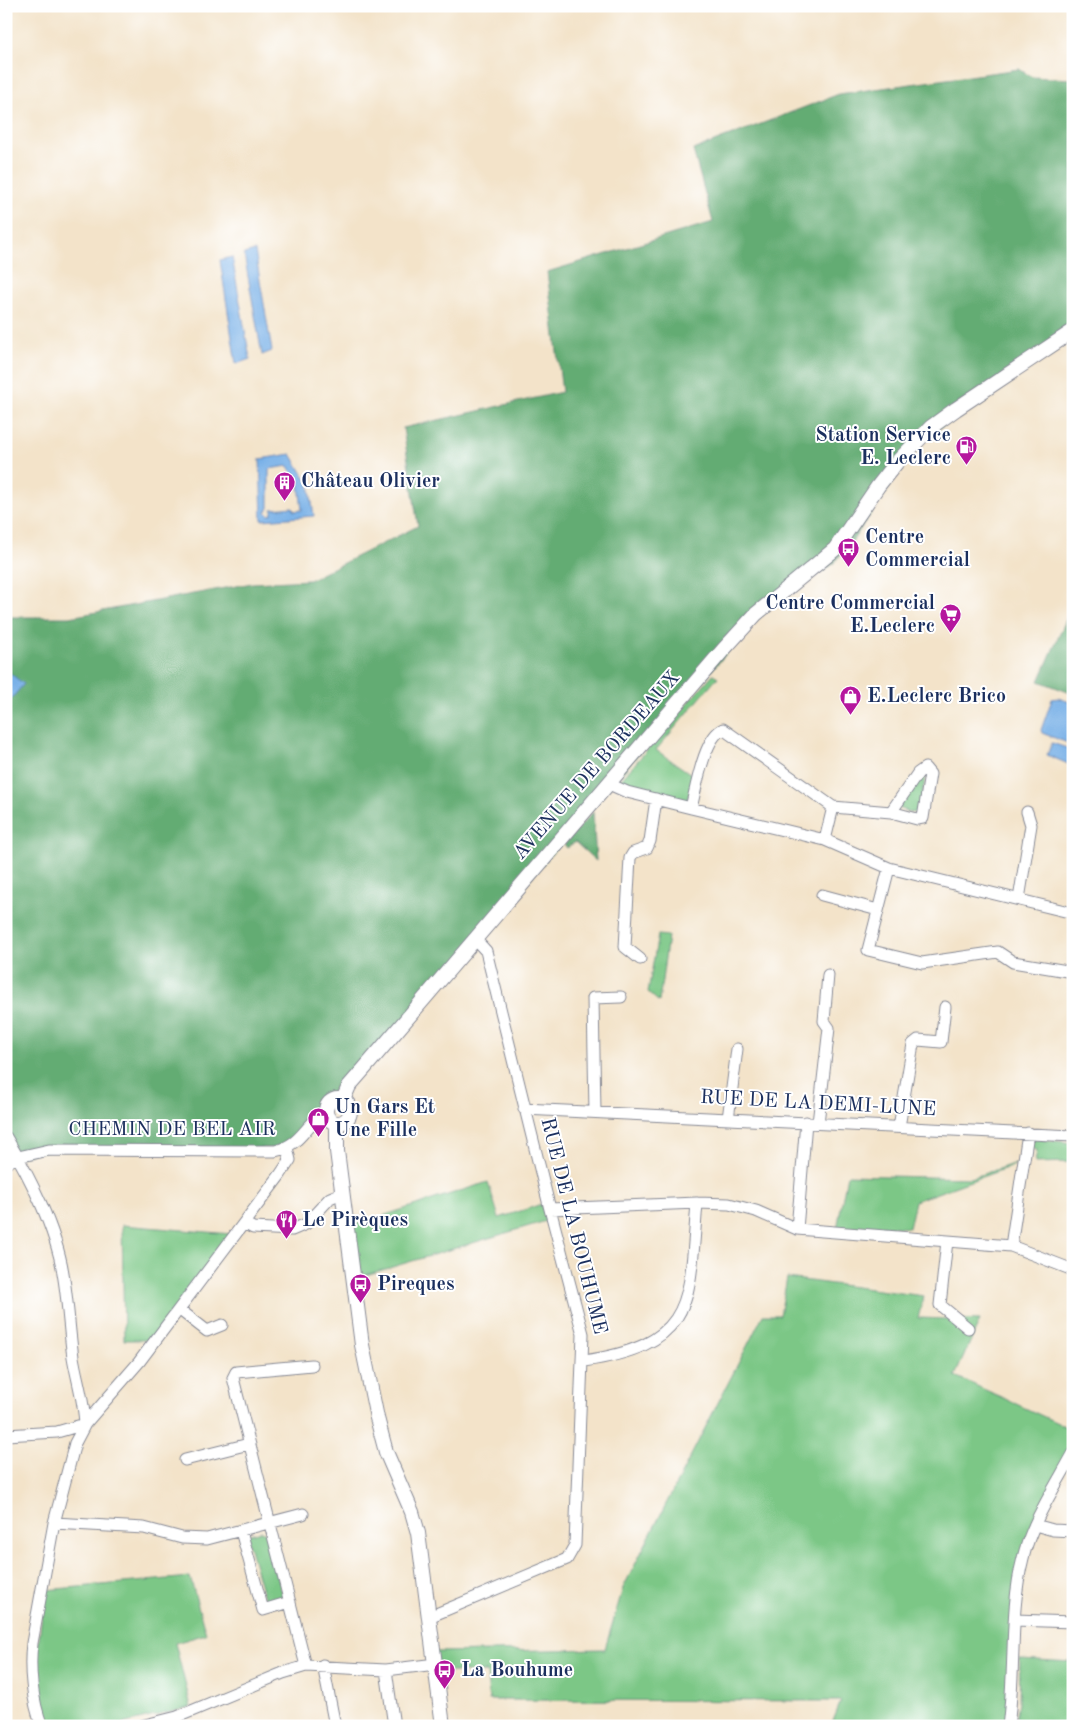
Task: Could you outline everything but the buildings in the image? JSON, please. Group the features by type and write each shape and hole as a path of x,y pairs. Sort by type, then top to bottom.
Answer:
{"main road":[{"path":"953,411 1073,331"},
{"name":"AVENUE DE BORDEAUX","path":"748,627 756,614 835,549 891,469 931,428 953,411"},
{"name":"AVENUE DE BORDEAUX","path":"343,1100 349,1086 723,650 777,602 832,565 851,543 918,444 953,411"},
{"path":"336,1099 343,1100 349,1104 350,1112 348,1119 338,1123 330,1120 326,1114 330,1102 336,1099"},
{"path":"338,1123 337,1151 362,1344 386,1452 416,1526 443,1726"}],"street":[{"path":"691,808 708,746 718,732 723,730 833,807 891,812"},
{"path":"609,784 656,799 825,840 889,868 1073,913"},
{"path":"640,959 625,947 630,858 633,853 647,848 650,841 656,799"},
{"path":"825,840 833,807"},
{"path":"1018,899 1031,825 1027,812"},
{"path":"889,868 868,950 922,963 998,952 1013,962 1073,972"},
{"path":"822,895 878,910"},
{"name":"RUE DE LA BOUHUME","path":"429,1617 567,1559 576,1546 584,1361 583,1334 524,1108 486,951 475,939"},
{"path":"818,1123 829,1028 824,1021 828,975"},
{"path":"595,1112 592,998 621,997"},
{"path":"899,1127 913,1044 918,1040 941,1042 945,1008"},
{"path":"728,1119 736,1049"},
{"name":"RUE DE LA DEMI-LUNE","path":"524,1108 1073,1136"},
{"name":"CHEMIN DE BEL AIR","path":"6,1163 18,1157 49,1150 264,1152 287,1148 295,1143 320,1116 326,1114"},
{"path":"797,1229 806,1122"},
{"path":"1011,1246 1028,1133"},
{"path":"6,1136 18,1157 48,1224 63,1272 77,1384 84,1407 85,1424"},
{"path":"42,1726 38,1714 30,1661 40,1589 54,1523 75,1443 85,1424 140,1362 289,1162 287,1148"},
{"path":"242,1227 292,1230 306,1224 330,1198 342,1193"},
{"path":"550,1209 697,1203 729,1204 756,1211 797,1229 1011,1246 1073,1270"},
{"path":"584,1361 622,1354 640,1347 664,1333 679,1316 689,1290 697,1203"},
{"path":"948,1241 940,1305 968,1328"},
{"path":"180,1310 207,1331 222,1324"},
{"path":"306,1666 233,1378 236,1372 312,1365"},
{"path":"6,1436 57,1432 85,1424"},
{"path":"184,1460 249,1444"},
{"path":"1008,1726 1012,1696 1019,1577 1024,1556 1035,1525 1073,1454"},
{"path":"54,1523 144,1528 191,1539 207,1539 241,1532 304,1514"},
{"path":"1035,1525 1053,1530 1073,1531"},
{"path":"241,1532 263,1610 290,1602"},
{"path":"1015,1620 1073,1622"},
{"path":"141,1726 177,1721 284,1673 306,1666 386,1670 436,1664"},
{"path":"323,1666 335,1726"},
{"path":"386,1670 394,1726"}],"green space":[{"path":"1019,69 1032,77 1073,79 1073,331 918,444 851,543 832,565 777,602 753,623 363,1070 328,1097 301,1135 287,1148 49,1150 18,1157 6,1137 6,617 70,617 252,583 309,580 418,526 403,428 562,392 547,272 713,222 693,150 839,94"},
{"path":"1073,604 1073,694 1039,681"},
{"path":"713,674 718,677 656,750 694,776 687,801 626,786 621,788 619,782"},
{"path":"922,774 926,776 918,814 900,809 899,807"},
{"path":"593,812 596,861 575,842 567,848 564,844"},
{"path":"658,935 668,936 659,1002 648,992"},
{"path":"1030,1138 1073,1143 1073,1162 1035,1163 1037,1150 1029,1147"},
{"path":"1016,1163 1015,1165 915,1201 909,1228 882,1226 880,1233 837,1229 847,1175 971,1178"},
{"path":"488,1182 499,1218 542,1204 546,1221 359,1277 351,1226"},
{"path":"122,1225 232,1234 152,1340 124,1340"},
{"path":"787,1278 924,1296 918,1318 980,1320 955,1376 1073,1430 1073,1454 1024,1556 1008,1726 831,1726 841,1701 489,1700 487,1672 443,1672 434,1652 605,1649 623,1588 763,1315 780,1315"},
{"path":"261,1531 266,1533 283,1596 265,1601 246,1535"},
{"path":"190,1577 206,1634 175,1643 191,1707 114,1726 56,1726 47,1719 39,1681 37,1656 45,1590"},
{"path":"1020,1659 1073,1662 1073,1726 1015,1726 1019,1702"}],"water":[{"path":"255,251 272,351 262,355 244,254"},
{"path":"232,257 250,359 236,364 220,260"},
{"path":"291,454 309,484 314,516 262,520 260,459","holes":["288,466 299,484 302,510 294,511 293,507 272,509 272,514 269,515 266,512 269,508 269,469"]},
{"path":"6,670 24,684 6,705"},
{"path":"1058,698 1073,703 1073,745 1042,733 1041,730 1052,699"},
{"path":"1052,743 1073,750 1073,766 1047,755"}],"place":[{"name":"Station Service E. Leclerc","path":"967,466"},
{"name":"Château Olivier","path":"285,501"},
{"name":"Centre Commercial","path":"849,568"},
{"name":"Centre Commercial E.Leclerc","path":"951,634"},
{"name":"E.Leclerc Brico","path":"851,716"},
{"name":"Un Gars Et Une Fille","path":"318,1138"},
{"name":"Le Pirèques","path":"286,1240"},
{"name":"Pireques","path":"361,1304"},
{"name":"La Bouhume","path":"445,1690"}]}
